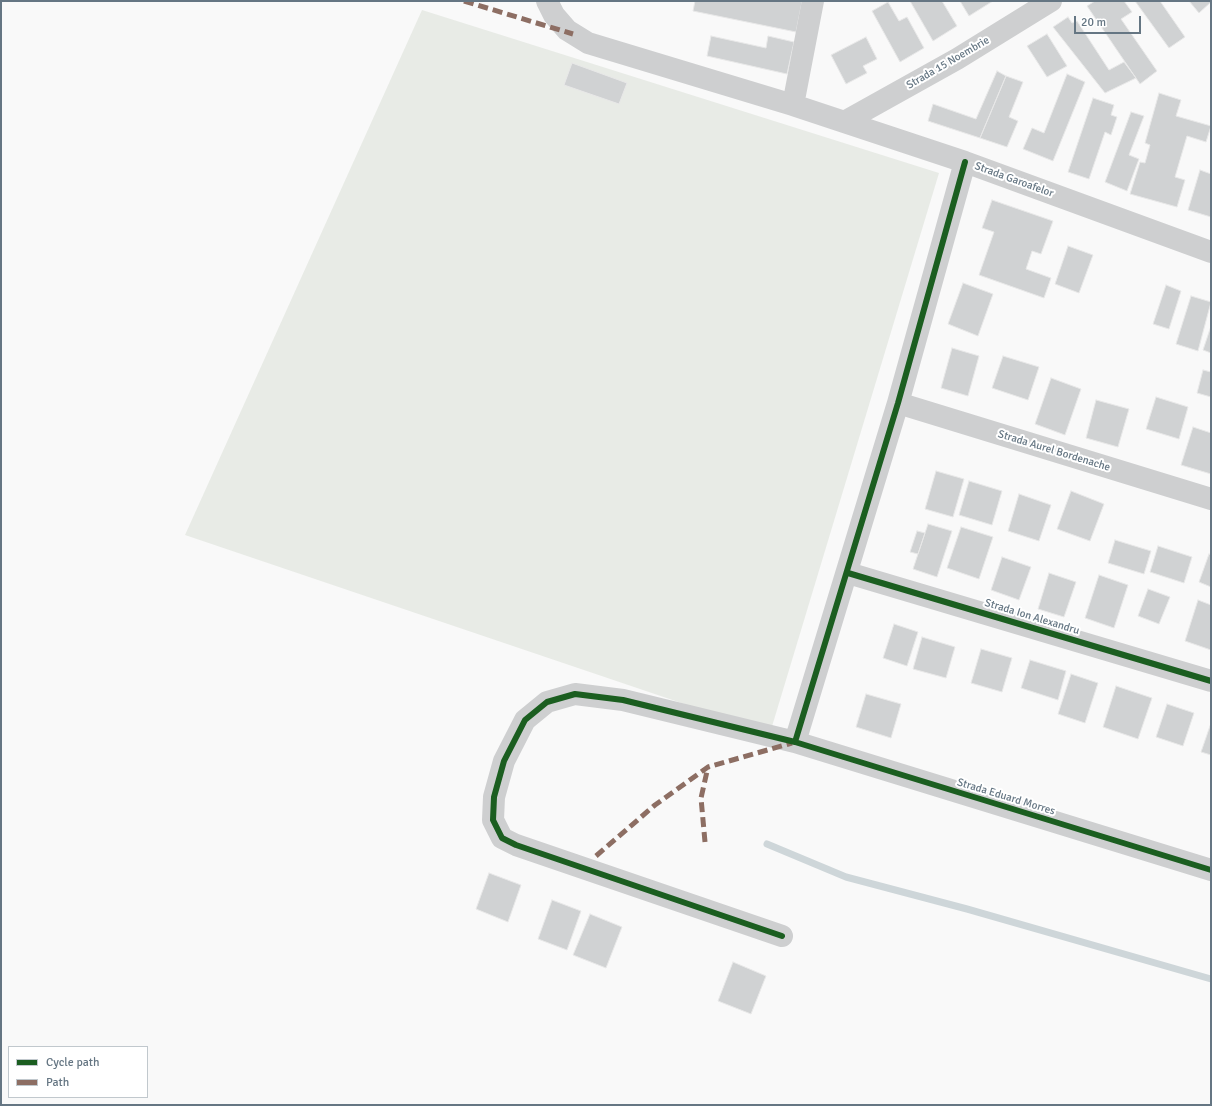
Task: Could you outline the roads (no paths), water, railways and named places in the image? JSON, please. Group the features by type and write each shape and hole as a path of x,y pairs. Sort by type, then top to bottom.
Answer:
{"street":[{"name":"Strada Garoafelor","path":"547,1 554,15 567,30 588,43 793,105 965,162 1211,252"},
{"path":"793,105 812,1"},
{"name":"Strada 15 Noembrie","path":"844,122 958,59 1052,1"},
{"path":"795,742 848,573 898,403 965,162"},
{"name":"Strada Aurel Bordenache","path":"898,403 1211,499"},
{"name":"Strada Ion Alexandru","path":"848,573 1211,681"},
{"name":"Strada Eduard Morres","path":"782,936 516,846 502,838 493,820 494,797 504,761 525,720 547,702 575,694 623,700 795,742 1211,870"}],"waterway":[{"path":"767,844 846,877 967,909 1211,979"}]}
